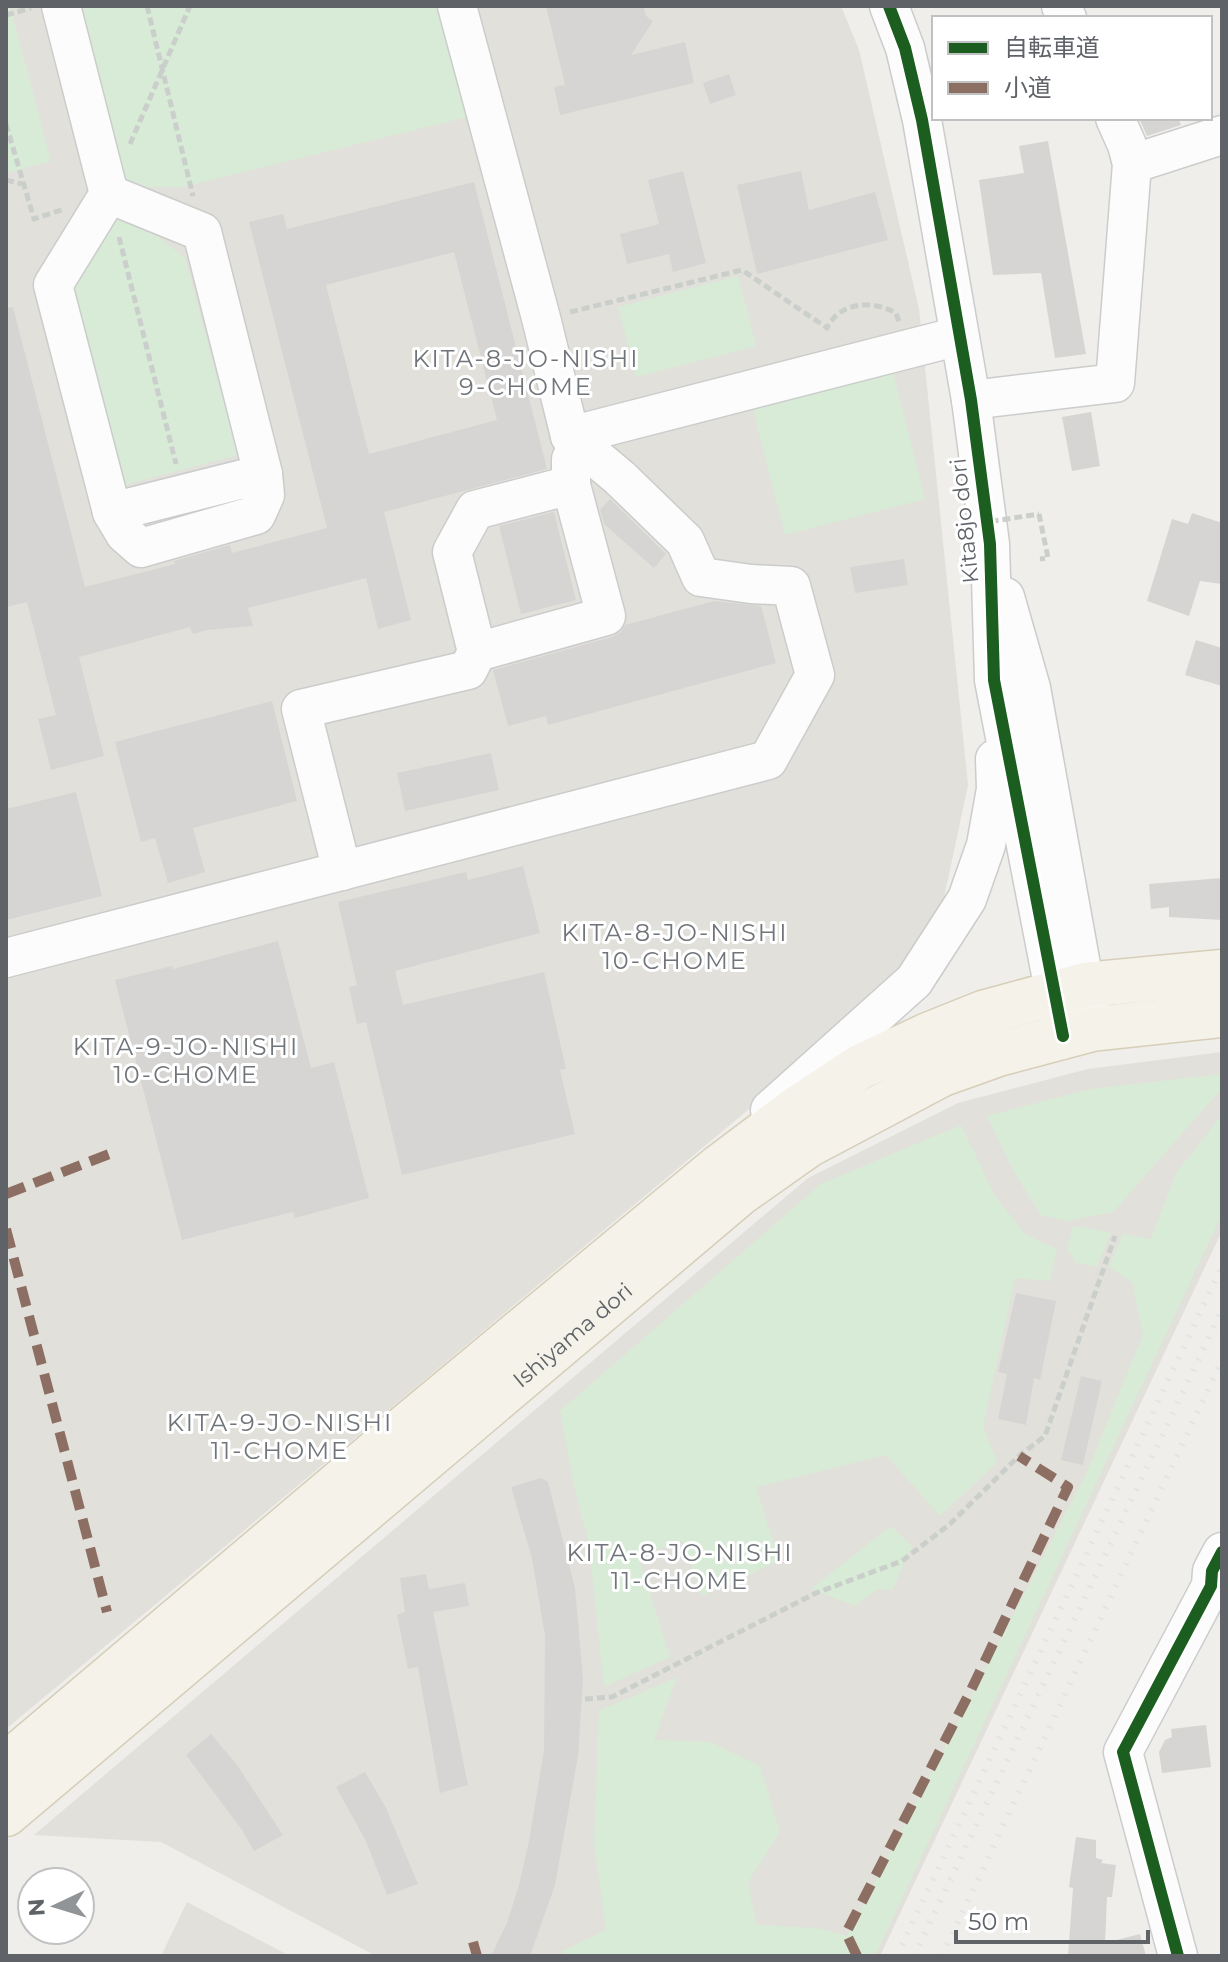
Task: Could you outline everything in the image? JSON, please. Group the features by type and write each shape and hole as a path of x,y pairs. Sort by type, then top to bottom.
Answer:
{"main road":[{"name":"Ishiyama dori","path":"6,1765 719,1167 795,1110 860,1067 969,1019 1069,989 1222,972"},
{"name":"Ishiyama dori","path":"6,1814 740,1193 808,1145 942,1074 998,1054 1078,1032 1222,1015"}],"street":[{"path":"61,6 109,194 53,285 112,512 125,534 141,548 256,515 265,495 263,474 202,232 109,194"},
{"path":"457,6 570,436 571,485 606,616 477,652"},
{"name":"Kita8jo dori","path":"889,6 905,48 922,120 971,400 990,544 994,680 1078,1032"},
{"path":"971,400 1115,383 1132,164 1116,120"},
{"path":"1132,164 1222,135"},
{"path":"570,436 959,336"},
{"path":"6,958 768,760 815,675 791,586 701,577 685,541 620,478 570,436"},
{"path":"112,512 263,474"},
{"path":"342,871 301,709 468,670 477,652 452,552 475,510 571,485"},
{"name":"Kita8jo dori","path":"990,544 1031,688 1069,989"},
{"path":"719,1167 775,1104 914,981 967,899 986,845 996,789 994,680"},
{"path":"1178,1956 1123,1752 1218,1574"}],"path":[{"path":"6,15 40,6"},
{"path":"147,6 202,232"},
{"path":"184,492 109,194 190,6"},
{"path":"6,124 34,219 109,194"},
{"path":"6,180 22,184"},
{"path":"541,318 742,270 827,328 841,311 862,304 882,305 896,313 907,349"},
{"path":"955,527 1039,514 1048,558 1040,559"},
{"path":"585,1699 612,1697 816,1593 902,1561 950,1524 1019,1456 1045,1436 1115,1236"}],"shaded area":[{"path":"6,6 841,6 859,50 919,309 968,785 942,907 894,988 6,1729"},
{"path":"1222,1052 1222,1231 880,1956 376,1956 161,1842 34,1835 808,1178 958,1103 1088,1069"},
{"path":"187,1902 290,1956 161,1956"}],"green space":[{"path":"6,6 10,6 51,161 6,173"},
{"path":"78,6 437,6 471,116 183,187 119,187"},
{"path":"127,211 185,258 238,455 124,485 70,288 105,218"},
{"path":"738,276 756,346 636,377 618,307"},
{"path":"893,373 925,499 785,535 753,409"},
{"path":"1222,1074 1222,1088 1113,1212 1068,1221 1041,1215 1014,1172 987,1116 1090,1089"},
{"path":"1222,1115 1222,1214 875,1956 564,1956 562,1951 606,1930 594,1843 599,1711 677,1677 654,1740 710,1742 760,1766 780,1832 748,1882 756,1925 817,1928 847,1936 1087,1472 1143,1335 1132,1282 1109,1267 1123,1234 1151,1239 1176,1173"},
{"path":"961,1125 995,1196 1025,1234 1057,1249 1049,1281 1015,1278 983,1427 997,1462 940,1516 886,1455 756,1487 779,1561 702,1596 682,1541 638,1556 670,1657 604,1687 589,1543 574,1486 560,1411 821,1184"},
{"path":"1073,1226 1111,1232 1097,1267 1076,1263 1067,1249"},
{"path":"891,1526 912,1546 892,1590 877,1589 855,1606 811,1589"}],"building":[{"path":"546,6 643,6 646,16 653,21 631,55 685,42 694,83 560,115 554,87 565,85"},
{"path":"729,74 736,95 710,104 703,83"},
{"path":"1140,120 1179,120 1181,125 1147,136"},
{"path":"1048,141 1086,354 1055,358 1041,273 993,275 979,180 1024,173 1019,146"},
{"path":"683,171 706,263 673,272 669,254 627,264 620,234 659,224 648,180"},
{"path":"801,171 809,210 875,192 888,240 757,274 737,185"},
{"path":"474,182 547,469 384,512 411,620 378,629 366,578 248,608 253,626 193,634 190,627 79,657 104,756 51,770 38,719 56,715 27,602 6,607 6,308 13,307 85,587 175,564 174,561 230,545 232,553 327,528 249,222 283,214 287,229","holes":["454,252 497,420 369,454 326,285"]},
{"path":"1091,412 1100,466 1072,471 1062,417"},
{"path":"610,499 666,554 654,568 604,524 600,510"},
{"path":"554,512 576,600 521,614 499,526"},
{"path":"1192,513 1222,523 1222,584 1200,581 1189,616 1147,601 1172,519 1188,524"},
{"path":"904,559 908,585 855,593 850,567"},
{"path":"714,601 761,606 776,663 548,725 546,716 508,726 493,670 612,637 621,632 625,625"},
{"path":"1196,640 1222,648 1222,686 1185,675"},
{"path":"272,701 297,801 193,828 205,872 168,883 155,838 141,842 115,742"},
{"path":"491,753 499,790 405,811 397,773"},
{"path":"76,792 102,896 6,920 6,809"},
{"path":"523,866 540,933 395,971 403,1005 544,972 566,1069 560,1070 575,1134 402,1175 366,1022 357,1024 349,987 357,985 338,902 466,872 468,880"},
{"path":"1222,878 1222,920 1169,917 1169,907 1151,909 1149,884"},
{"path":"278,941 311,1068 334,1062 369,1198 295,1218 293,1212 182,1240 115,980 172,966 173,969"},
{"path":"1016,1293 1056,1301 1040,1380 1034,1378 1026,1425 998,1419 1007,1374 998,1372"},
{"path":"1081,1376 1102,1381 1083,1465 1061,1460"},
{"path":"541,1478 548,1482 575,1588 583,1679 578,1756 555,1885 530,1956 491,1956 507,1923 519,1885 544,1750 545,1636 532,1558 511,1487"},
{"path":"426,1574 429,1589 465,1583 469,1606 433,1612 468,1785 440,1793 418,1667 408,1669 397,1615 405,1612 400,1578"},
{"path":"1206,1725 1211,1767 1162,1773 1159,1752 1165,1740 1172,1737 1171,1729"},
{"path":"211,1734 237,1765 283,1835 254,1851 186,1755"},
{"path":"365,1772 386,1808 418,1884 387,1895 366,1841 336,1787"},
{"path":"1076,1837 1096,1840 1096,1858 1103,1860 1101,1863 1116,1865 1112,1897 1107,1897 1105,1943 1140,1934 1146,1956 1068,1956 1073,1888 1069,1887"}],"railway":[{"path":"897,1956 1222,1266"},
{"path":"914,1956 1222,1310"},
{"path":"942,1956 1222,1360"}],"marked path":[{"path":"6,1194 117,1151"},
{"path":"6,1229 107,1612"},
{"path":"857,1956 846,1933 971,1690 1068,1487 1019,1456"},
{"path":"473,1942 477,1956"}],"cycle path":[{"path":"889,6 905,48 922,120 971,400 990,544 994,680 1063,1036"},
{"path":"1178,1956 1123,1752 1211,1586 1212,1571 1222,1552"}],"district":[{"name":"KITA-8-JO-NISHI 9-CHOME","path":"526,373"},
{"name":"KITA-8-JO-NISHI 10-CHOME","path":"675,947"},
{"name":"KITA-9-JO-NISHI 10-CHOME","path":"186,1061"},
{"name":"KITA-9-JO-NISHI 11-CHOME","path":"280,1437"},
{"name":"KITA-8-JO-NISHI 11-CHOME","path":"680,1567"}]}
